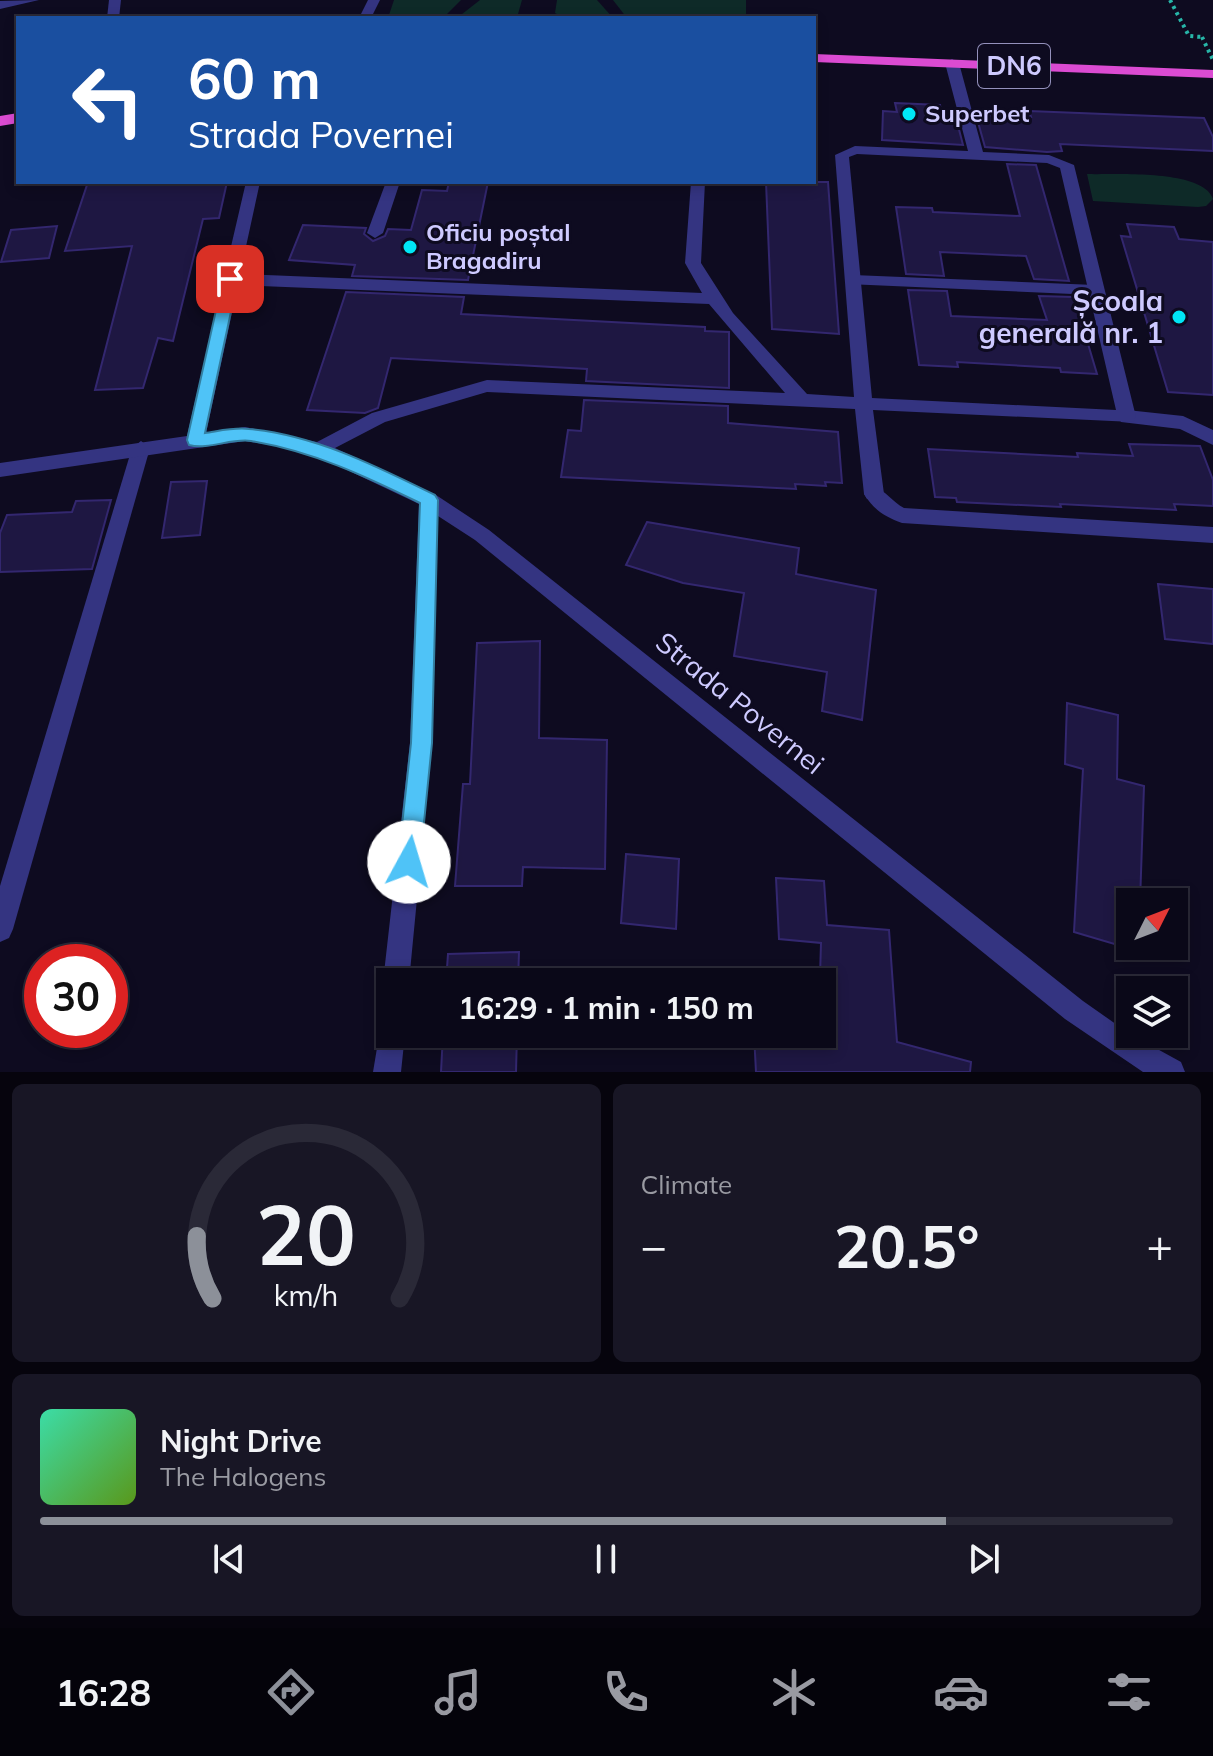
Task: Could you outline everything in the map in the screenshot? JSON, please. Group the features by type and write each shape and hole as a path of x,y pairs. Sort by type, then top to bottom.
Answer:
{"highway":[{"name":"DN6","path":"816,45 1213,60"},
{"name":"DN6","path":"816,58 1213,74"}],"street":[{"path":"0,5 33,0"},
{"path":"952,63 976,154"},
{"path":"1127,417 1095,290 1070,168 1049,159 976,154 855,150 842,155 874,494 886,508 902,515 1213,535"},
{"path":"195,440 253,184"},
{"path":"375,233 392,184"},
{"path":"698,184 693,263 715,299 800,398"},
{"path":"230,279 715,299"},
{"path":"853,280 1095,290"},
{"path":"319,450 342,433 380,416 487,386 863,401 1127,417 1183,423 1213,438"},
{"name":"Strada Povernei","path":"0,470 245,434 319,450 429,500 482,535 1074,1010 1141,1056 1171,1072"},
{"path":"0,929 141,448"},
{"path":"397,968 421,743 429,500"},
{"path":"387,1072 390,1048"}],"path":[{"path":"1170,0 1189,36 1202,37 1213,60"}],"green space":[{"path":"394,0 461,0 445,16 389,16"},
{"path":"480,0 522,0 518,14 513,16 460,16"},
{"path":"557,0 597,0 611,16 561,16 555,13"},
{"path":"613,0 746,0 746,16 625,16"},
{"path":"1087,174 1176,178 1206,189 1213,199 1206,206 1198,207 1093,201"}],"building":[{"path":"895,103 940,105 942,114 955,114 963,145 882,140 883,111 897,112"},
{"path":"1029,111 1204,118 1213,137 1213,151 1060,144 1062,151 1047,152 985,147 976,115 1031,117"},
{"path":"1007,164 1036,165 1069,281 1034,279 1026,256 940,252 944,276 906,274 896,207 1020,216"},
{"path":"828,182 839,334 772,329 766,184"},
{"path":"87,184 227,184 219,218 203,219 173,341 158,338 143,388 95,390 132,246 65,251"},
{"path":"449,184 488,184 468,280 352,276 355,265 289,260 303,225 366,228 364,234 373,241 385,236 388,229 411,230 422,190 447,191"},
{"name":"Școala generală nr. 1","path":"1127,224 1174,227 1179,239 1213,242 1213,395 1168,392 1121,236 1131,237"},
{"path":"57,226 49,258 1,262 11,230"},
{"path":"908,290 947,291 951,316 1047,320 1039,296 1074,297 1097,374 1061,372 1060,368 957,362 958,367 919,365"},
{"path":"346,292 464,297 461,314 705,327 705,331 729,332 729,388 586,381 587,369 391,358 378,408 365,413 307,410"},
{"path":"584,400 728,406 728,423 838,432 842,483 825,482 826,486 795,484 796,489 561,477 568,430 581,431"},
{"path":"1129,444 1200,446 1213,480 1213,506 1174,504 1176,510 1060,504 1061,507 957,502 956,498 935,497 928,449 1078,457 1077,453 1133,456"},
{"path":"207,481 200,535 162,538 171,482"},
{"path":"111,500 92,569 0,572 0,533 7,515 72,512 76,501"},
{"path":"647,522 799,548 796,574 876,590 862,720 822,711 827,672 734,656 744,593 683,583 626,565"},
{"path":"1158,584 1213,589 1213,644 1165,639"},
{"path":"540,641 539,738 607,740 605,869 523,867 522,886 455,886 463,784 470,784 477,643"},
{"path":"1067,703 1118,715 1117,779 1144,786 1140,888 1116,888 1116,944 1074,932 1083,769 1065,764"},
{"path":"626,854 679,859 676,929 621,923"},
{"path":"776,878 824,881 827,925 889,930 897,1042 971,1062 970,1072 756,1072 755,1048 836,1048 836,968 820,968 821,943 779,939"},
{"path":"519,952 518,968 447,968 448,954"},
{"path":"442,1048 517,1048 516,1072 441,1072"}],"place":[{"name":"Superbet","path":"909,114"},
{"name":"Oficiu poștal Bragadiru","path":"410,247"},
{"name":"Școala generală nr. 1","path":"1179,317"}],"route":[{"path":"230,279 195,440 245,434 299,443 362,467 429,500 421,743 409,862"}]}
